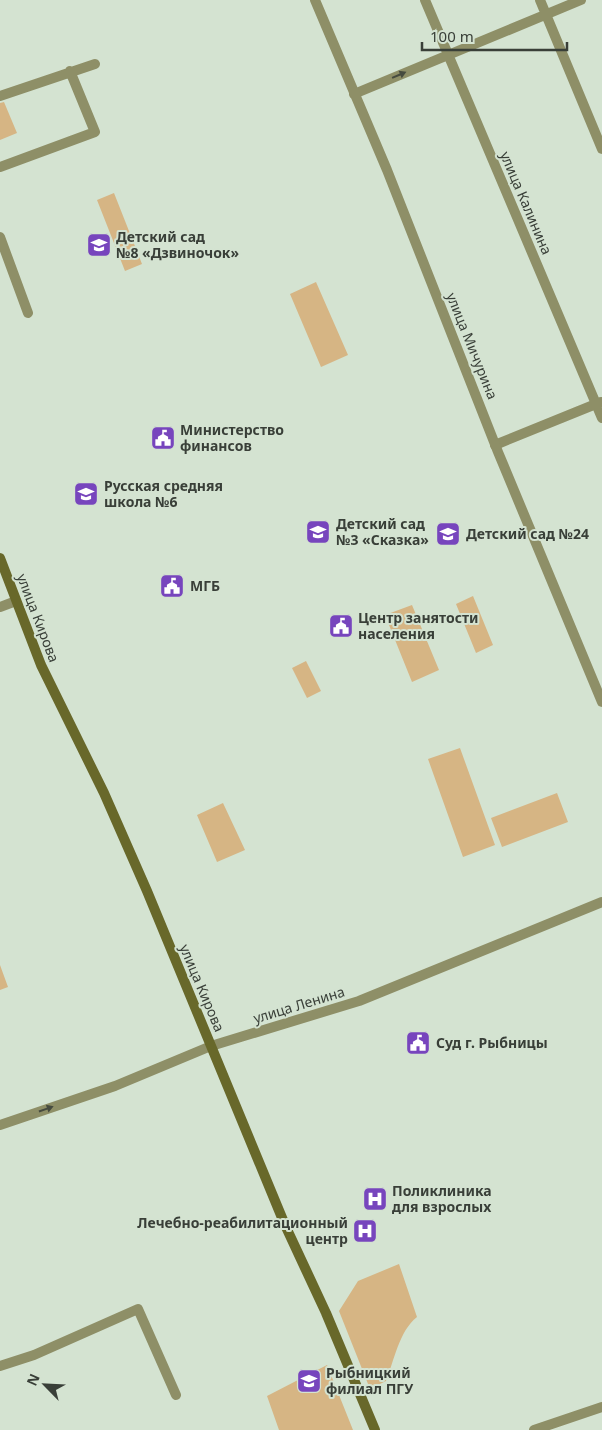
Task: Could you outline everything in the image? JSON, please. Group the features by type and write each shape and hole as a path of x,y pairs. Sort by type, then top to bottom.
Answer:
{"main road":[{"name":"улица Кирова","path":"0,558 41,666 104,793 288,1230 326,1313 375,1430"}],"street":[{"name":"улица Мичурина","path":"315,0 458,346 495,445 602,702"},
{"name":"улица Калинина","path":"425,0 599,403 602,418"},
{"path":"540,0 602,149"},
{"path":"354,94 449,53 581,0"},
{"path":"0,96 95,64"},
{"path":"0,167 95,132 70,71"},
{"path":"0,237 28,313"},
{"path":"495,445 599,403"},
{"path":"0,608 16,601"},
{"name":"улица Ленина","path":"0,1125 115,1086 211,1046 359,1001 602,902"},
{"path":"0,1366 34,1355 138,1309 176,1395"},
{"path":"534,1430 602,1407"}],"shaded area":[{"path":"4,102 17,133 0,140 0,103"},
{"path":"114,193 142,264 125,271 97,200"},
{"path":"316,282 348,355 321,367 290,294"},
{"path":"473,596 493,645 476,653 456,604"},
{"path":"412,605 439,670 412,682 385,615"},
{"path":"306,661 321,691 307,698 292,668"},
{"path":"460,748 495,845 463,857 428,759"},
{"path":"557,793 568,822 502,847 491,818"},
{"path":"223,803 245,850 217,862 197,815"},
{"path":"0,965 8,987 0,990"},
{"path":"399,1264 417,1317 401,1338 386,1381 370,1389 339,1311 358,1281"},
{"path":"327,1365 353,1430 279,1430 267,1396"}],"place":[{"name":"Детский сад №8 «Дзвиночок»","path":"99,245"},
{"name":"Министерство финансов","path":"163,438"},
{"name":"Русская средняя школа №6","path":"86,494"},
{"name":"Детский сад №3 «Сказка»","path":"318,532"},
{"name":"Детский сад №24","path":"448,534"},
{"name":"МГБ","path":"172,586"},
{"name":"Центр занятости населения","path":"341,626"},
{"name":"Суд г. Рыбницы","path":"418,1043"},
{"name":"Поликлиника для взрослых","path":"375,1199"},
{"name":"Лечебно-реабилитационный центр","path":"365,1231"},
{"name":"Рыбницкий филиал ПГУ","path":"309,1381"}]}
